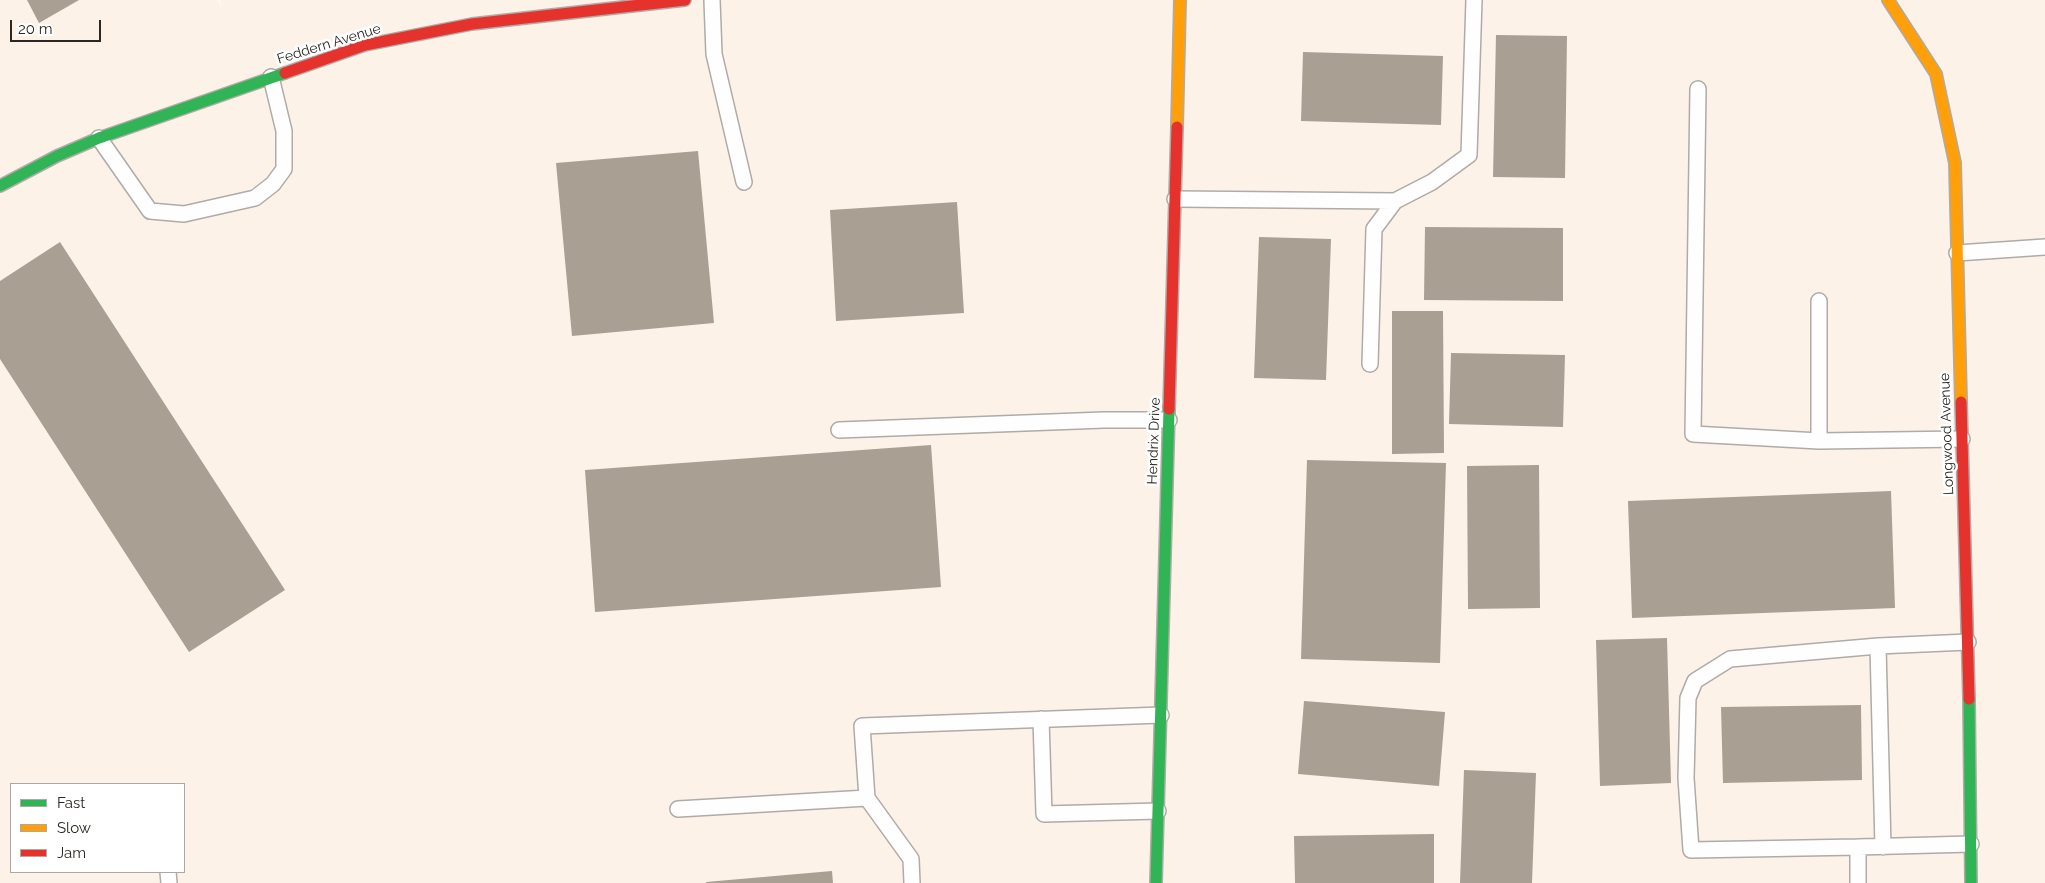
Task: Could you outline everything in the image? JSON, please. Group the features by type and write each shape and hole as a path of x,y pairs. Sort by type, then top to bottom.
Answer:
{"street":[{"name":"Feddern Avenue","path":"0,186 57,156 99,138 366,45 472,24 686,0"},
{"name":"Hendrix Drive","path":"1156,883 1180,0"},
{"name":"Longwood Avenue","path":"1888,0 1936,74 1954,163 1968,642 1971,883"}],"lane":[{"path":"712,0 714,54 744,182"},
{"path":"1370,364 1374,229 1395,201 1432,182 1469,154 1474,0"},
{"path":"99,138 150,211 184,214 255,198 273,184 284,169 284,131 271,77"},
{"path":"1698,89 1693,434 1819,441 1962,439"},
{"path":"1175,199 1395,201"},
{"path":"1957,253 2045,247"},
{"path":"1819,301 1819,441"},
{"path":"839,430 1104,420 1169,420"},
{"path":"1968,642 1878,646 1730,660 1695,681 1688,698 1686,778 1691,850 1971,844"},
{"path":"1878,646 1883,847"},
{"path":"912,883 911,859 867,798 862,726 1161,715"},
{"path":"1041,719 1044,814 1158,811"},
{"path":"678,809 867,798"},
{"path":"1858,847 1858,883"}],"shaded area":[{"path":"0,0 217,0 221,7 221,0 2045,0 2045,883 0,883"}],"building":[{"path":"27,0 79,0 39,23"},
{"path":"1496,35 1567,36 1565,178 1493,177"},
{"path":"1303,52 1443,56 1441,125 1301,121"},
{"path":"698,151 714,323 572,336 556,163"},
{"path":"957,202 964,313 836,321 830,210"},
{"path":"1425,227 1563,228 1563,301 1424,300"},
{"path":"1259,237 1331,239 1326,380 1254,378"},
{"path":"60,242 285,590 189,652 0,359 0,281"},
{"path":"1392,311 1443,311 1444,453 1392,454"},
{"path":"1451,353 1565,355 1563,427 1449,424"},
{"path":"931,445 941,587 595,612 585,470"},
{"path":"1307,460 1446,463 1440,663 1301,659"},
{"path":"1539,465 1540,608 1468,609 1467,466"},
{"path":"1891,491 1895,608 1632,618 1628,501"},
{"path":"1667,638 1671,783 1600,786 1596,640"},
{"path":"1304,701 1445,712 1439,786 1298,774"},
{"path":"1861,705 1862,780 1723,783 1721,707"},
{"path":"1464,770 1536,773 1532,883 1460,883"},
{"path":"1434,834 1434,883 1295,883 1294,836"},
{"path":"832,871 833,883 706,883 706,882"}],"traffic: fast":[{"path":"0,186 57,156 99,138 285,73"},
{"path":"1156,883 1169,409"},
{"path":"1969,699 1971,883"}],"traffic: slow":[{"path":"1177,127 1180,0"},
{"path":"1888,0 1936,74 1955,163 1961,402"}],"traffic: jam":[{"path":"285,73 365,45 472,24 685,0"},
{"path":"1169,409 1177,127"},
{"path":"1961,402 1969,699"}]}
